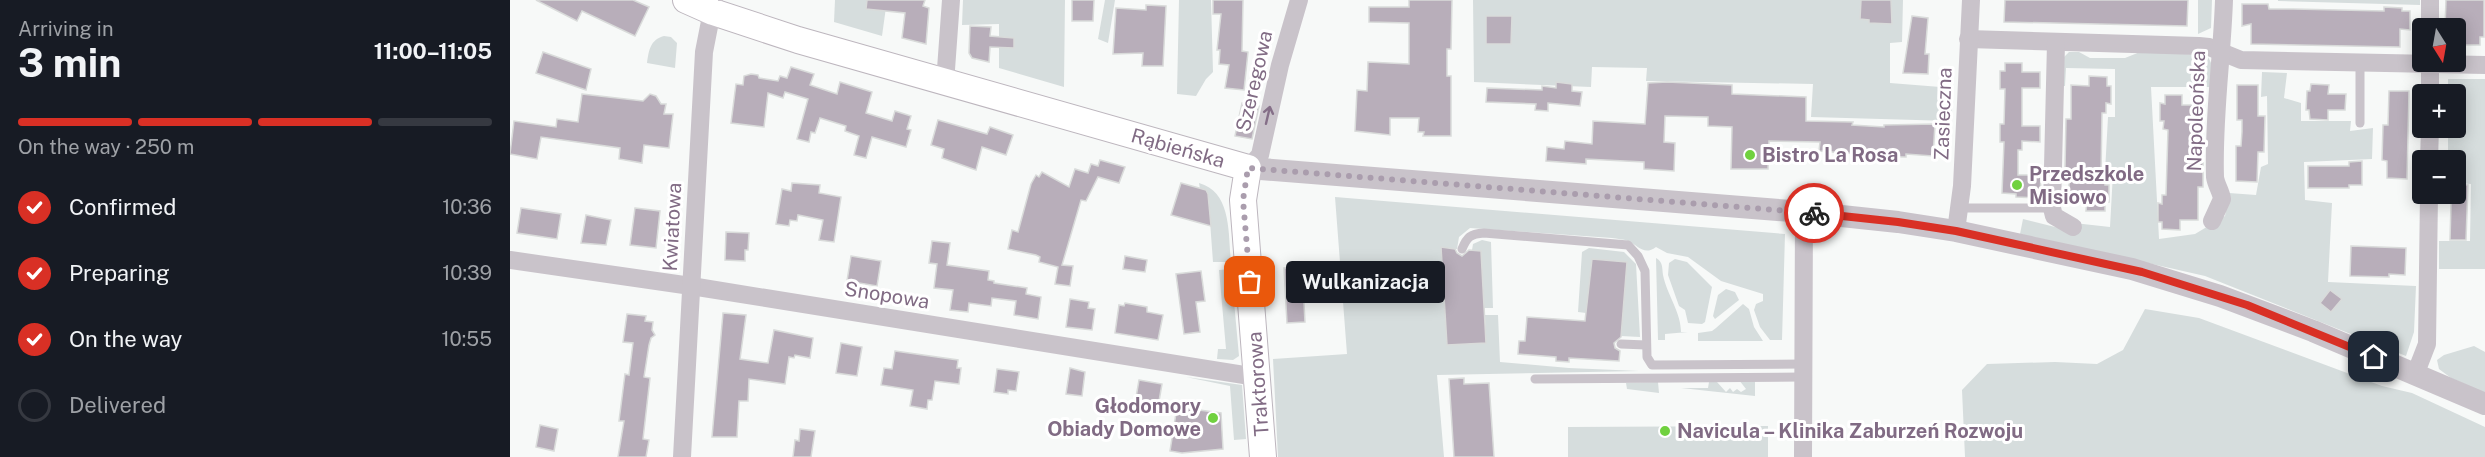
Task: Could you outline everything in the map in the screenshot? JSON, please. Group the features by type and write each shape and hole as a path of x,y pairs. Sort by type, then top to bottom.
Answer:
{"main road":[{"name":"Rąbieńska","path":"686,0 713,6 945,83 1248,168"},
{"name":"Traktorowa","path":"1248,168 1243,200 1263,457"}],"street":[{"path":"945,83 951,0"},
{"name":"Szeregowa","path":"1248,168 1260,154 1280,65 1299,0"},
{"name":"Zasieczna","path":"1956,231 1960,208 1971,0"},
{"name":"Napoleońska","path":"2212,220 2222,199 2215,179 2217,73 2224,0"},
{"path":"2430,0 2430,18"},
{"name":"Kwiatowa","path":"682,457 704,52 713,6"},
{"path":"1968,39 2209,46 2241,60 2412,63"},
{"path":"2056,43 2052,208 2054,216 2073,227"},
{"path":"2466,64 2485,65"},
{"name":"Rąbieńska","path":"1248,168 1804,212 1956,231 2124,267 2203,290 2313,331 2485,404"},
{"path":"2415,375 2427,344 2429,204"},
{"path":"1803,457 1804,212"},
{"name":"Snopowa","path":"510,260 691,286 1222,372 1257,375"}],"lane":[{"path":"2360,63 2360,123"},
{"path":"1960,208 2052,208"},
{"path":"1462,249 1467,237 1473,233 1628,245 1638,256 1645,271 1648,362 1656,366 1802,370"},
{"path":"1621,344 1646,345"},
{"path":"1535,379 1802,370"}],"shaded area":[{"path":"835,0 887,0 882,36 834,22"},
{"path":"963,0 1065,0 1064,87 999,68 999,24 962,25"},
{"path":"1105,0 1115,0 1108,43 1098,39"},
{"path":"1179,0 1211,0 1213,72 1196,96 1177,94"},
{"path":"1473,0 1903,0 1902,42 1890,43 1890,83 1953,88 1951,121 1811,117 1813,84 1646,81 1647,68 1592,67 1591,87 1474,82"},
{"path":"2198,0 2212,0 2211,28 2198,34"},
{"path":"2420,0 2420,5 2278,1"},
{"path":"664,36 671,37 677,43 675,68 647,63 653,43"},
{"path":"2069,52 2079,52 2090,58 2125,58 2140,52 2206,55 2211,62 2211,87 2151,87 2159,239 2195,234 2225,216 2229,193 2256,195 2261,167 2268,164 2267,96 2261,97 2262,72 2287,73 2284,98 2301,103 2301,121 2351,121 2350,131 2373,128 2372,159 2304,162 2305,200 2332,203 2328,282 2416,286 2414,332 2406,356 2205,276 2020,234 2023,219 2067,230 2074,223 2110,227 2113,173 2105,172 2108,117 2115,117 2115,69 2066,68 2065,86 2061,86 2063,58"},
{"path":"2448,79 2485,79 2485,269 2439,269 2439,241 2470,241 2471,184 2466,184 2466,150 2448,150 2448,138 2466,138 2466,84 2448,84"},
{"path":"1199,183 1218,195 1223,205 1228,227 1231,262 1213,262 1208,194 1200,189"},
{"path":"1335,197 1785,234 1782,340 1770,340 1760,327 1754,310 1756,304 1763,301 1763,294 1721,281 1688,257 1667,253 1656,247 1648,251 1628,241 1612,238 1470,228 1459,237 1457,249 1441,248 1447,345 1486,343 1485,315 1498,315 1500,362 1639,371 1437,375 1444,457 1278,457 1273,359 1347,354"},
{"path":"1482,240 1491,242 1493,308 1484,308 1481,251 1472,250 1473,244"},
{"path":"1589,248 1624,252 1636,264 1640,337 1621,336 1627,262 1592,259 1586,313 1578,312 1582,252"},
{"path":"1656,258 1662,265 1665,282 1679,317 1681,332 1688,332 1665,334 1665,340 1658,340"},
{"path":"1675,259 1687,262 1712,287 1705,322 1702,324 1688,323 1685,310 1679,306 1668,275 1669,263"},
{"path":"1231,269 1239,356 1233,360 1217,359 1218,349 1226,349 1219,270"},
{"path":"1726,289 1735,292 1739,300 1715,319 1713,316 1718,295"},
{"path":"1743,304 1749,309 1754,327 1763,341 1698,341 1698,333 1712,331"},
{"path":"2145,309 2199,318 2382,386 2412,393 2485,427 2485,457 1965,457 1962,390 1987,364 2055,362 2097,364 2123,350"},
{"path":"2474,346 2485,352 2485,393 2451,378 2439,369 2437,360 2444,355"},
{"path":"1186,377 1242,385 1246,439 1234,440 1230,386"},
{"path":"1739,380 1755,380 1755,396 1681,388 1708,388 1709,382 1717,382 1726,392 1730,388 1733,392 1737,389 1741,392 1746,389"},
{"path":"1658,382 1659,393 1627,389 1626,383"},
{"path":"1768,426 1768,457 1568,457 1568,427"}],"building":[{"path":"536,0 633,0 649,7 635,36 582,11 577,21"},
{"path":"867,0 925,0 923,6 929,8 926,44 902,38 905,13 866,9"},
{"path":"1072,0 1094,0 1093,21 1072,21"},
{"path":"1213,0 1243,0 1242,51 1248,52 1244,90 1225,88 1229,65 1219,64 1220,50 1217,50 1221,14 1213,14"},
{"path":"1409,0 1452,0 1451,49 1447,49 1447,76 1451,76 1451,136 1423,136 1424,132 1418,132 1419,118 1390,118 1390,135 1355,131 1357,90 1367,91 1368,62 1409,64 1409,23 1369,22 1369,7 1409,7"},
{"path":"1861,0 1891,0 1892,24 1869,23 1869,20 1860,19"},
{"path":"2005,0 2188,0 2187,26 2004,22"},
{"path":"2446,0 2484,0 2484,37 2480,37 2480,45 2466,45 2466,18 2445,18"},
{"path":"2242,4 2268,4 2269,9 2384,11 2384,7 2402,8 2402,11 2410,11 2410,30 2400,29 2400,47 2251,44 2251,24 2242,26"},
{"path":"1146,5 1166,6 1163,66 1142,66 1143,53 1113,54 1116,8 1146,10"},
{"path":"1486,16 1512,16 1511,44 1486,44"},
{"path":"1912,16 1928,18 1925,54 1929,54 1928,74 1903,73"},
{"path":"970,26 991,27 990,36 1014,38 1014,48 990,47 989,62 972,58 969,53"},
{"path":"543,52 591,69 586,90 536,73"},
{"path":"2005,63 2022,63 2022,72 2040,72 2040,88 2022,88 2022,126 2040,126 2040,142 2022,141 2022,150 2018,150 2018,175 2041,175 2040,198 2016,197 2016,194 2002,193 2004,142 2000,142 2000,124 2004,124 2005,89 2000,89 2000,71 2005,71"},
{"path":"791,67 814,74 810,85 837,94 840,82 872,92 866,113 892,121 895,111 911,116 907,129 911,130 906,147 872,137 866,158 854,155 859,136 845,131 846,126 820,118 815,133 811,132 809,142 797,139 808,99 785,92 783,98 768,93 764,127 731,123 736,84 743,85 744,76 758,75 759,78 778,81 780,76 787,78"},
{"path":"2089,76 2107,77 2107,86 2111,86 2111,104 2106,103 2106,113 2102,113 2101,176 2105,176 2105,185 2109,185 2109,202 2105,202 2105,211 2086,211 2087,201 2069,201 2069,169 2065,168 2066,119 2071,119 2071,85 2089,86"},
{"path":"1556,82 1572,84 1572,91 1582,92 1580,106 1548,103 1548,111 1535,110 1536,104 1486,102 1487,88 1542,90 1542,86 1556,88"},
{"path":"1648,83 1732,85 1732,94 1806,97 1806,121 1853,122 1852,125 1884,127 1884,125 1935,124 1933,156 1906,154 1906,157 1857,156 1858,154 1819,151 1820,142 1769,141 1768,169 1731,169 1732,127 1708,126 1708,117 1665,116 1664,142 1675,143 1674,171 1644,169 1644,162 1586,159 1586,164 1546,161 1547,147 1564,149 1565,141 1592,144 1593,121 1645,124"},
{"path":"2311,84 2329,85 2328,94 2346,94 2345,110 2328,110 2328,120 2310,119 2309,110 2306,110 2307,91 2310,91"},
{"path":"2237,85 2258,85 2258,116 2265,116 2264,152 2258,152 2257,182 2236,181 2236,146 2241,146 2242,132 2242,120 2237,120"},
{"path":"2389,91 2409,91 2407,179 2387,178 2387,161 2382,160 2383,125 2388,125"},
{"path":"582,94 643,101 650,94 656,96 661,104 666,104 664,114 673,114 669,148 644,145 642,163 619,159 620,148 541,137 537,159 510,154 514,121 556,127 557,119 578,122"},
{"path":"2165,95 2182,95 2182,105 2200,105 2199,138 2203,138 2203,187 2198,187 2198,220 2180,220 2180,230 2162,229 2162,222 2158,222 2158,203 2162,204 2162,195 2166,195 2168,130 2163,129 2164,121 2160,121 2160,103 2165,104"},
{"path":"1242,103 1259,106 1252,139 1235,136"},
{"path":"938,120 987,134 990,127 1013,135 1006,155 982,147 976,170 942,158 944,149 931,145"},
{"path":"1100,160 1125,167 1119,183 1098,177 1086,201 1081,200 1062,265 1073,266 1070,286 1055,284 1058,267 1039,262 1040,257 1036,255 1008,249 1012,230 1018,232 1031,184 1036,175 1039,177 1042,172 1069,187 1075,169 1088,173 1091,164 1098,166"},
{"path":"2362,161 2362,185 2349,185 2349,188 2308,188 2308,166 2349,166 2349,162"},
{"path":"792,183 820,185 819,193 841,197 834,242 819,240 823,220 798,215 797,221 790,220 789,226 776,224 782,189 791,191"},
{"path":"1181,183 1206,190 1211,226 1171,215"},
{"path":"2466,185 2468,185 2466,240 2450,240 2451,204 2466,204"},
{"path":"521,208 561,214 557,239 517,233"},
{"path":"635,208 660,211 656,248 630,245"},
{"path":"586,215 611,220 606,245 581,243"},
{"path":"726,232 749,233 745,261 725,260"},
{"path":"932,241 950,243 947,265 989,271 988,280 994,283 1027,288 1026,294 1041,297 1038,319 1014,315 1016,301 992,298 991,306 969,303 968,312 950,310 953,290 934,288 937,264 929,263"},
{"path":"2351,246 2406,248 2405,275 2350,276"},
{"path":"1441,247 1455,249 1462,256 1469,250 1481,251 1486,343 1447,345"},
{"path":"851,256 881,261 877,286 847,281"},
{"path":"1125,256 1147,260 1145,272 1123,269"},
{"path":"1592,259 1627,262 1621,337 1614,343 1615,348 1620,351 1619,361 1569,358 1569,362 1556,361 1556,357 1518,354 1519,341 1525,341 1527,317 1585,321"},
{"path":"1302,267 1305,322 1287,323 1284,268"},
{"path":"1201,271 1205,301 1196,302 1200,332 1184,334 1176,274"},
{"path":"2330,290 2342,299 2331,312 2320,303"},
{"path":"1070,299 1089,302 1088,308 1095,309 1092,330 1066,327"},
{"path":"1125,303 1147,307 1147,312 1163,315 1158,340 1115,333 1119,305 1124,306"},
{"path":"723,313 746,315 740,359 768,363 774,330 813,338 810,358 795,355 794,358 789,357 785,384 749,379 748,401 739,401 737,437 712,437"},
{"path":"627,314 646,316 645,321 653,322 652,330 655,335 651,338 649,345 644,377 650,378 643,439 649,440 646,457 618,457 624,421 619,421 625,374 629,375 633,343 623,342"},
{"path":"841,343 862,347 857,376 836,373"},
{"path":"895,351 958,360 957,368 961,368 959,384 935,381 932,400 928,400 927,409 910,406 913,390 881,385 884,368 892,369"},
{"path":"1070,368 1085,372 1082,396 1066,394"},
{"path":"997,369 1019,372 1016,391 1008,390 1008,394 994,392"},
{"path":"1464,378 1464,384 1489,383 1494,457 1454,457 1449,379"},
{"path":"1139,380 1162,384 1158,407 1135,403"},
{"path":"1177,407 1221,413 1223,449 1182,453 1170,451"},
{"path":"540,425 558,429 554,451 536,447"},
{"path":"800,429 815,431 811,457 793,457 795,440 799,441"}],"way so far":[{"path":"1250,282 1243,200 1248,168 1320,176 1814,213"}],"place":[{"name":"Bistro La Rosa","path":"1750,155"},
{"name":"Przedszkole Misiowo","path":"2017,185"},
{"name":"Wulkanizacja","path":"1250,282"},
{"name":"Głodomory Obiady Domowe","path":"1213,418"},
{"name":"Navicula – Klinika Zaburzeń Rozwoju","path":"1665,431"}],"route":[{"path":"1814,213 1918,224 2062,253 2142,272 2247,305 2374,357"}]}
